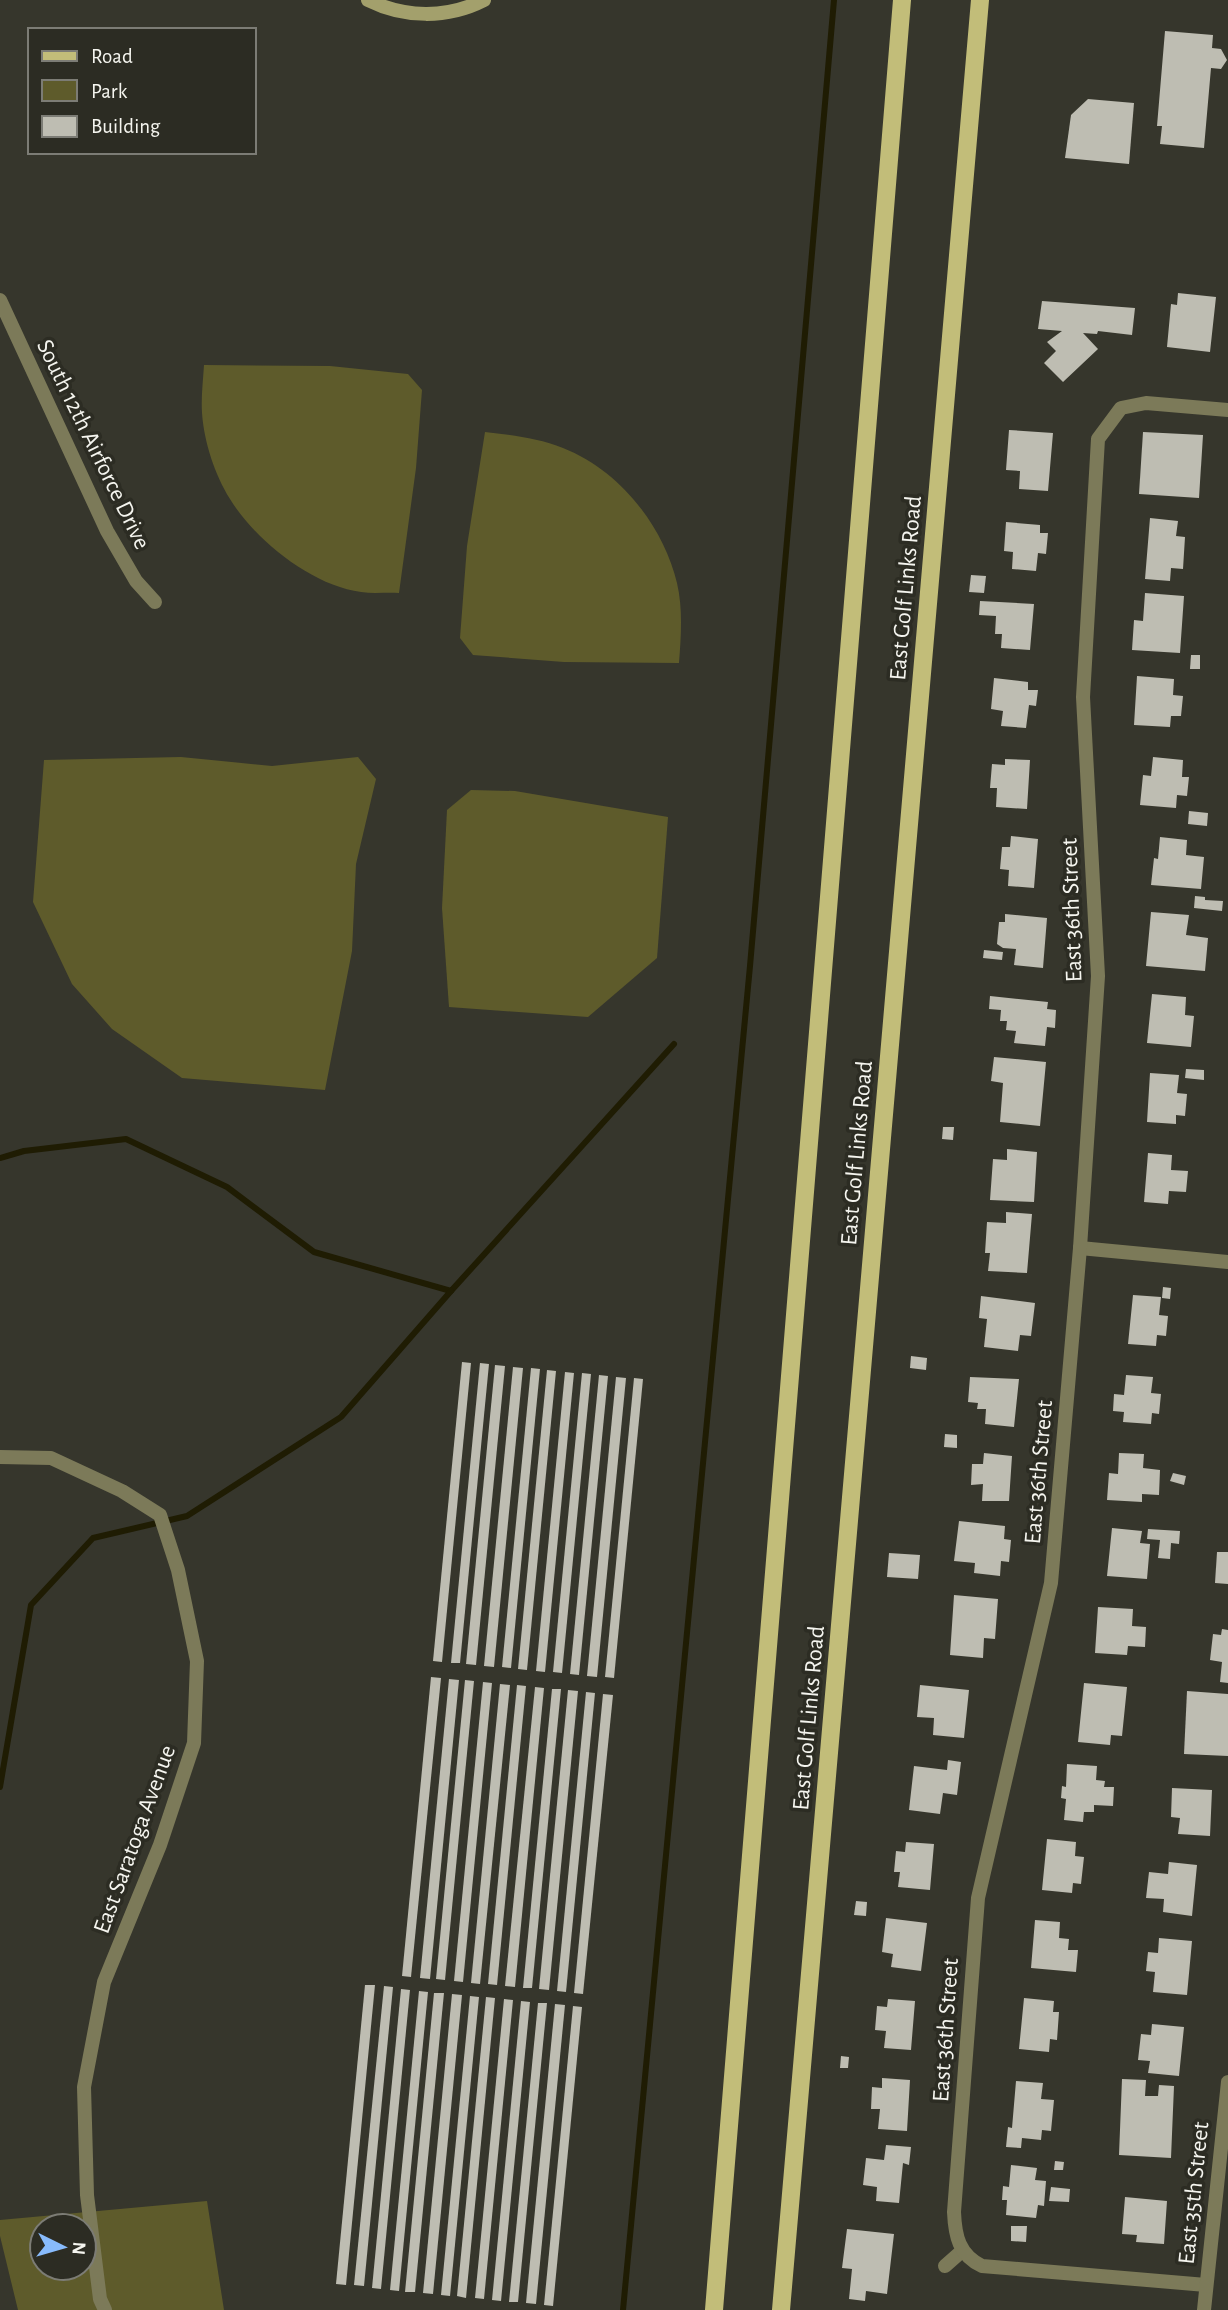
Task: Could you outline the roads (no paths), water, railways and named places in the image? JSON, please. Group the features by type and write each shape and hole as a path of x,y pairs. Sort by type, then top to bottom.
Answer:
{"main road":[{"path":"368,0 406,13 435,14 472,6 484,0"},
{"name":"East Golf Links Road","path":"714,2310 902,0"},
{"name":"East Golf Links Road","path":"781,2310 980,0"}],"street":[{"name":"South 12th Airforce Drive","path":"0,300 107,531 136,581 155,603"},
{"name":"East 36th Street","path":"962,2250 955,2233 954,2212 978,1898 1051,1583 1080,1248 1098,976 1083,697 1098,439 1121,408 1146,403 1228,410"},
{"path":"1080,1248 1228,1262"},
{"name":"East Saratoga Avenue","path":"0,1458 51,1458 122,1491 160,1515 178,1570 197,1661 194,1743 160,1845 104,1982 84,2087 87,2195 100,2299 104,2310"},
{"name":"East 35th Street","path":"1204,2310 1228,2082"},
{"path":"945,2266 962,2250 982,2266 1206,2285"}],"waterway":[{"path":"623,2310 750,966 834,0"},
{"path":"0,1158 24,1151 126,1139 227,1187 314,1252 451,1291 674,1044"},
{"path":"0,1787 31,1605 93,1538 187,1516 341,1417 451,1291"}]}
